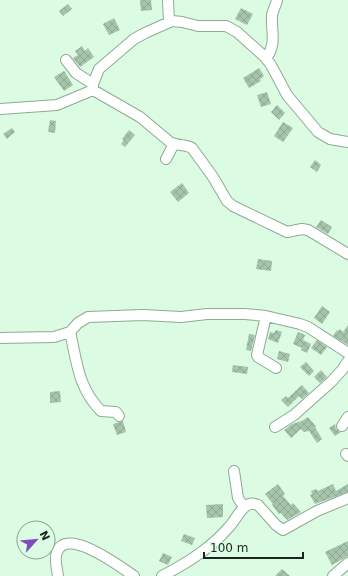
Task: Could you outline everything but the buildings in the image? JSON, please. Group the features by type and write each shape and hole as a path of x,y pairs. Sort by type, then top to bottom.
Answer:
{"street":[{"path":"168,0 169,22"},
{"path":"266,59 270,53 273,42 272,15 277,0"},
{"path":"0,109 57,104 93,87 99,69 110,59 134,39 169,22 180,22 198,26 214,25 229,27 240,34 266,59 271,65 287,95 316,130 330,139 348,142"},
{"path":"66,60 76,73 93,87 140,117 174,144 192,148 213,177 227,201 233,206 287,232 294,232 302,229 308,230 348,254"},
{"path":"166,159 174,144"},
{"path":"0,338 54,337 70,332 88,317 143,315 181,317 207,314 245,314 266,316 303,325 348,353"},
{"path":"266,316 257,355 276,368"},
{"path":"70,332 79,373 85,391 101,411 116,412 119,416"},
{"path":"275,427 294,416 331,382 348,361"},
{"path":"342,426 348,417"},
{"path":"234,471 238,498 244,507"},
{"path":"162,576 188,562 212,545 231,526 247,504 258,505 276,525 283,530 317,511 348,498"},
{"path":"58,576 57,551 60,547 69,543 94,551 134,576"},
{"path":"333,576 348,563"}]}
